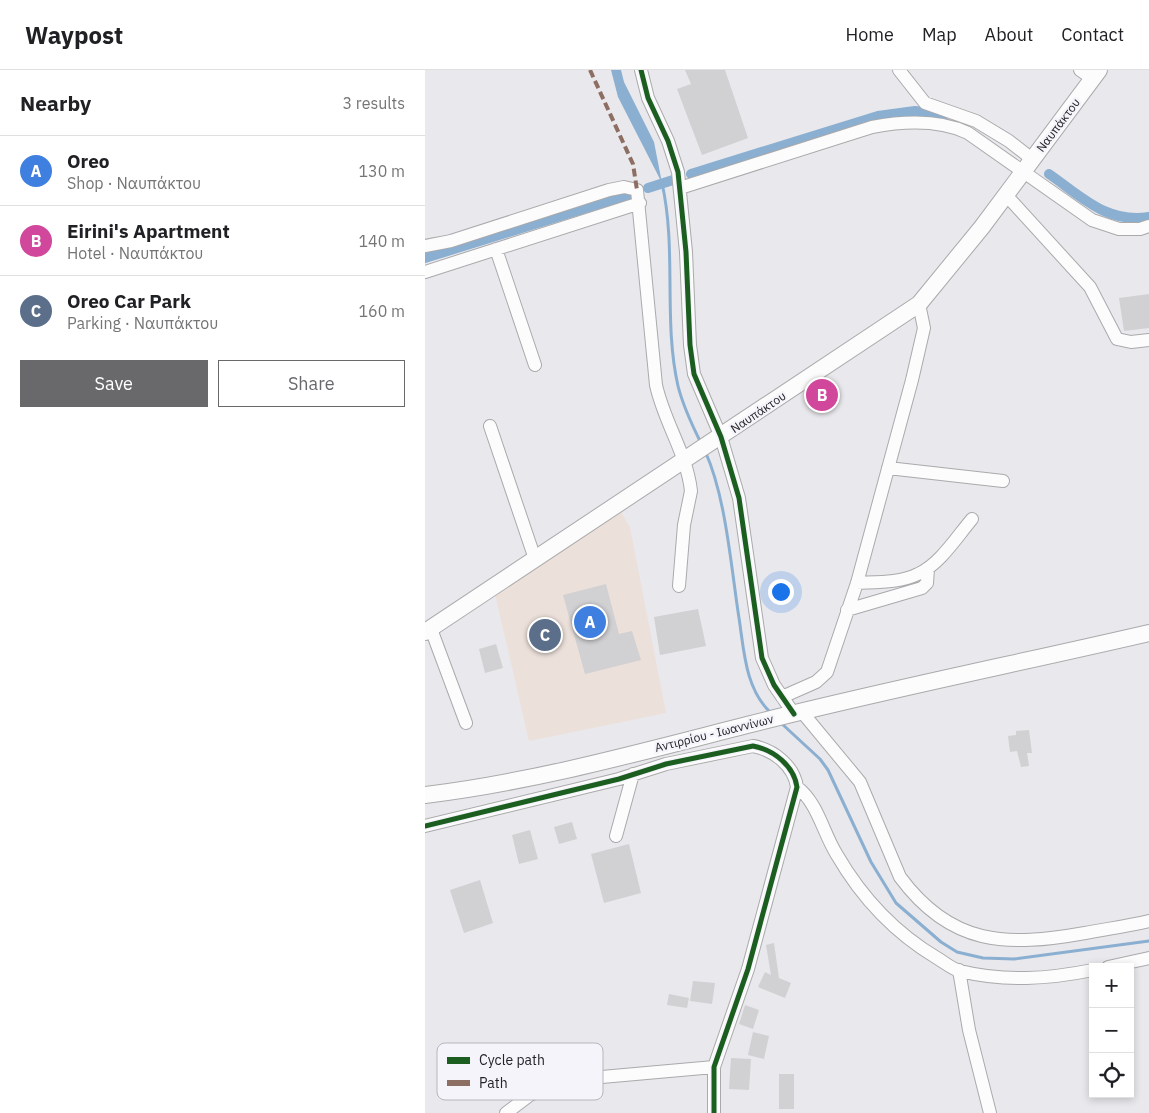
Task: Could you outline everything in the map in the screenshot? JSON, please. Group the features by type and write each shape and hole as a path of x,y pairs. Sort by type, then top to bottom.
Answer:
{"main road":[{"name":"Ναυπάκτου","path":"428,630 919,304 945,275 1028,166 1091,73"},
{"name":"Αντιρρίου - Ιωαννίνων","path":"425,795 537,775 1149,633"}],"street":[{"path":"641,70 648,98 675,158 680,188 692,361 698,386 739,498 760,649 767,670 782,697 795,714 860,782 900,877 935,913 963,930 990,939 1017,942 1042,941 1149,921"},
{"path":"899,70 925,103 976,121 1009,141 1028,166"},
{"path":"680,188 849,134 893,123 925,122 959,129 1028,166 1101,224 1130,230 1149,226"},
{"path":"425,246 451,240 609,190 635,189 639,194 656,385 660,404 691,457 691,491 684,525 679,586"},
{"path":"1006,195 1090,287 1100,303 1112,333 1117,339 1131,342 1149,340"},
{"path":"425,272 640,203"},
{"path":"496,249 535,365"},
{"path":"782,697 814,684 824,676 857,583 924,328 919,304"},
{"path":"490,426 535,559"},
{"path":"888,468 1003,481"},
{"path":"857,583 902,579 927,569 972,519"},
{"path":"847,610 921,588 927,583 927,569"},
{"path":"428,630 466,723"},
{"path":"752,724 753,746"},
{"path":"425,826 666,764 753,746 765,750 789,766 794,774 797,787 748,969 714,1067 714,1113"},
{"path":"616,836 633,774"},
{"path":"797,787 811,800 836,855 865,898 896,929 925,951 959,970 1018,980 1089,971"},
{"path":"1126,963 1149,958"},
{"path":"959,970 969,1030 990,1113"},
{"path":"603,1077 714,1067"},
{"path":"506,1113 524,1100"}],"shaded area":[{"path":"621,512 630,528 666,713 529,741 495,594"}],"water":[{"path":"611,70 621,70 624,82 654,142 662,183 618,97"}],"building":[{"path":"685,70 725,70 748,138 702,155 677,89 691,84"},
{"path":"1149,294 1149,328 1124,331 1119,298"},
{"path":"606,584 619,634 632,631 641,660 585,674 563,595"},
{"path":"698,609 706,646 660,655 654,617"},
{"path":"496,644 503,668 485,673 479,649"},
{"path":"1029,730 1032,753 1027,753 1029,766 1021,767 1017,751 1010,752 1008,736 1016,735 1016,731"},
{"path":"572,822 577,839 559,844 554,827"},
{"path":"530,830 538,859 519,864 512,835"},
{"path":"629,844 641,893 604,903 591,854"},
{"path":"480,880 493,923 464,933 450,890"},
{"path":"774,943 779,978 791,983 785,998 758,987 765,972 771,975 766,945"},
{"path":"693,981 715,983 712,1004 690,1001"},
{"path":"669,994 689,998 687,1008 667,1005"},
{"path":"745,1005 759,1010 753,1029 739,1024"},
{"path":"753,1032 769,1036 764,1059 748,1055"},
{"path":"731,1058 751,1059 749,1090 729,1089"},
{"path":"779,1074 794,1074 794,1109 779,1109"}],"waterway":[{"path":"691,174 878,116 915,111 946,114"},
{"path":"1049,174 1084,199 1107,212 1134,218 1149,217"},
{"path":"648,188 673,180"},
{"path":"662,183 669,234 671,336 674,361 682,401 701,443"},
{"path":"425,258 631,194"},
{"path":"705,451 712,469 723,511 747,668 756,693 771,713"},
{"path":"781,723 820,759 828,770 871,862 896,903 941,942 957,952 983,958 1014,959 1149,941"}],"marked path":[{"path":"590,70 633,164 637,190"}],"cycle path":[{"path":"641,70 648,98 668,141 678,172 686,252 690,345 694,374 721,437 739,498 762,658 774,685 794,714"},
{"path":"425,826 619,779 666,764 753,746 768,751 782,760 792,772 797,787 748,969 714,1067 714,1113"}],"place":[{"name":"Eirini's Apartment","path":"822,395"},
{"name":"Oreo","path":"590,622"},
{"name":"Oreo Car Park","path":"545,635"}]}
